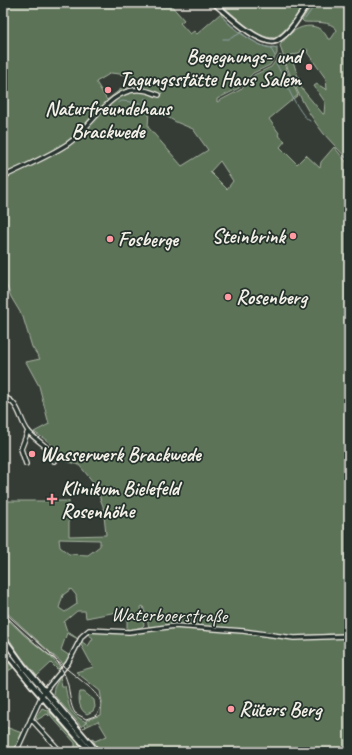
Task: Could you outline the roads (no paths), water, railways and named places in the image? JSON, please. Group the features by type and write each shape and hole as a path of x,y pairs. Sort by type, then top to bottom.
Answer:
{"main road":[{"path":"3,638 45,691 97,752"},
{"path":"3,649 91,752"}],"street":[{"path":"214,3 258,37 269,42 275,41 282,36 308,3"},
{"path":"3,177 34,163 69,143 80,134 98,113 124,92 142,90 159,95"},
{"path":"3,397 15,404 28,431 46,446 54,461"},
{"path":"26,464 21,449 28,431"},
{"name":"Waterboerstraße","path":"16,752 45,691 68,663 84,633 92,629 124,632 175,626 242,631 294,638 349,636"},
{"path":"31,719 61,752"}],"waterway":[{"path":"305,19 315,5"},
{"path":"224,19 249,39 265,47 277,47"},
{"path":"223,39 229,39 241,33"},
{"path":"271,49 275,56"},
{"path":"276,63 291,95 305,117 310,121"},
{"path":"118,103 122,101 141,103"},
{"path":"131,103 142,108"}],"tram line":[{"path":"3,611 49,652 55,659 58,663 67,680 71,703 75,713 86,719 95,716 101,706 97,694 82,681 59,663 47,653 35,644 3,613"}],"place":[{"name":"Begegnungs- und Tagungsstätte Haus Salem","path":"309,67"},
{"name":"Naturfreundehaus Brackwede","path":"108,90"},
{"name":"Steinbrink","path":"293,236"},
{"name":"Fosberge","path":"110,239"},
{"name":"Rosenberg","path":"228,297"},
{"name":"Wasserwerk Brackwede","path":"32,454"},
{"name":"Klinikum Bielefeld Rosenhöhe","path":"52,499"},
{"name":"Rüters Berg","path":"231,709"}]}
